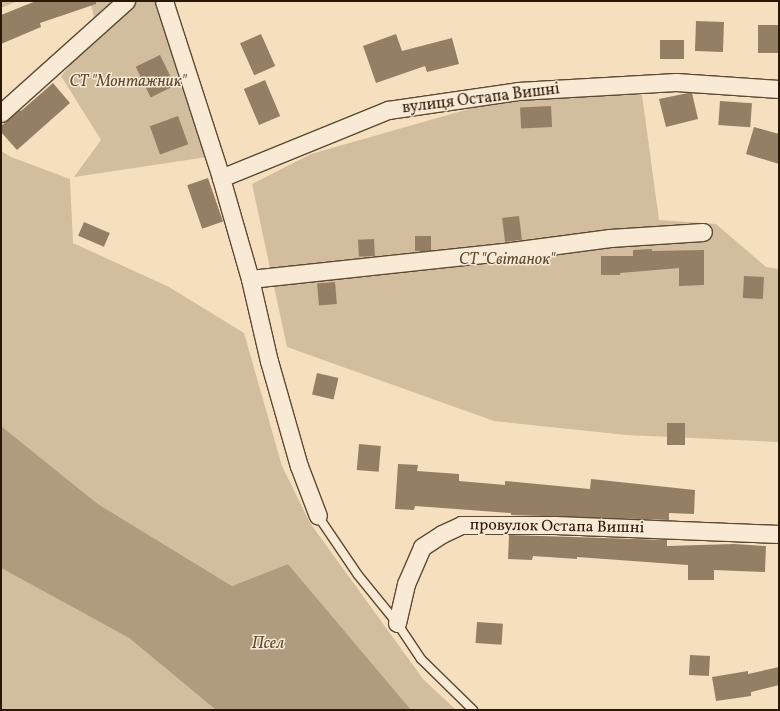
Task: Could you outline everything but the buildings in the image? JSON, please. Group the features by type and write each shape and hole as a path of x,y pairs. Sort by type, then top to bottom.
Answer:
{"street":[{"path":"1,112 126,1"},
{"path":"164,1 250,279 269,361 299,466 318,516"},
{"name":"вулиця Остапа Вишні","path":"220,178 388,110 518,91 668,83 779,89"},
{"path":"250,279 504,252 610,238 703,232"},
{"name":"провулок Остапа Вишні","path":"397,623 406,584 422,547 442,534 461,525 555,526 779,534"}],"lane":[{"path":"318,516 358,575 397,623 420,659 473,710"}],"green space":[{"path":"1,1 18,1 1,8"},
{"name":"СТ \"Монтажник\"","path":"90,1 159,1 207,157 74,177 101,140 61,76 98,33"},
{"name":"СТ \"Світанок\"","path":"642,95 659,220 716,224 766,267 779,269 779,442 626,435 494,421 287,347 252,184 311,154 511,97"},
{"path":"1,151 11,157 70,179 73,243 169,287 244,333 282,466 310,523 423,679 456,710 411,710 288,564 232,586 98,504 1,426"},
{"path":"1,568 129,638 216,710 1,710"}],"water":[{"name":"Псел","path":"1,426 98,504 232,586 288,564 411,710 216,710 129,638 1,568"}]}
